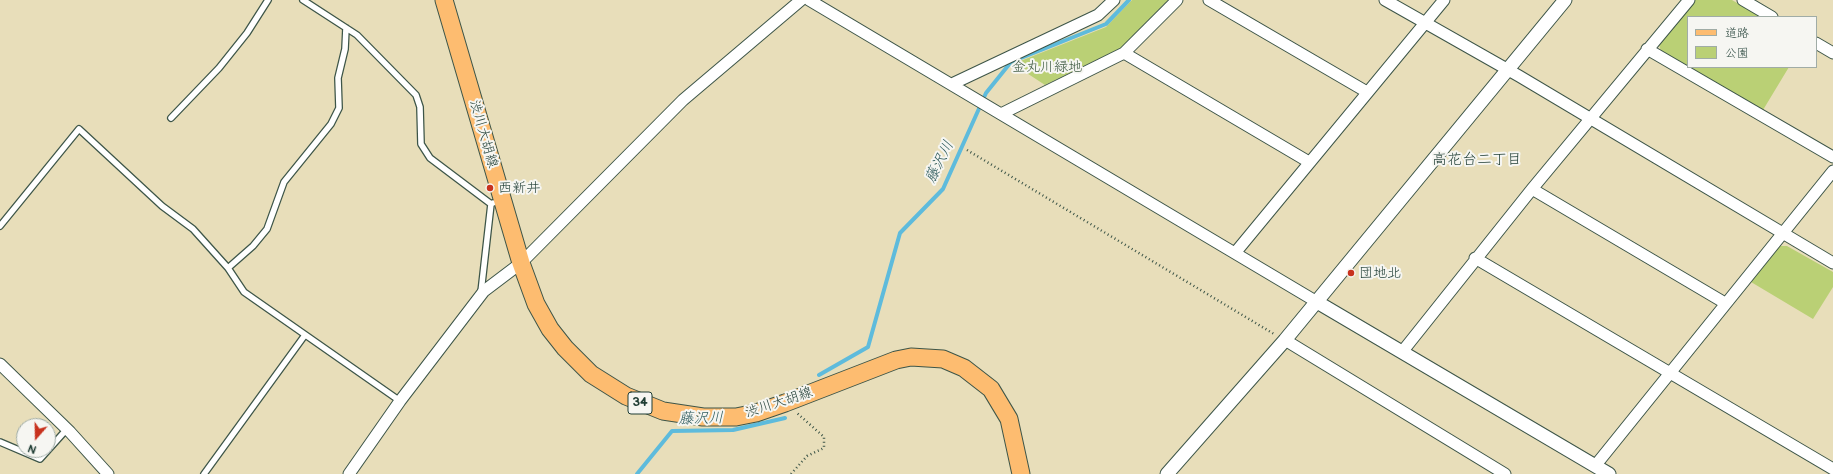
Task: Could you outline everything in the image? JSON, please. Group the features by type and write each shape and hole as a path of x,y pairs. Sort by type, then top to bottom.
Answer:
{"main road":[{"name":"渋川大胡線","path":"444,0 497,201 536,304 550,330 565,348 591,374 626,396 663,411 703,417 756,413 896,360 911,357 943,359 964,368 991,389 1009,419 1021,474"}],"street":[{"path":"349,474 400,401 481,294 521,263 683,100 801,0"},
{"path":"809,0 1609,474"},
{"path":"952,84 1098,15 1114,0"},
{"path":"1001,114 1124,53 1177,0"},
{"path":"1209,0 1367,92"},
{"path":"1385,0 1508,70 1833,263"},
{"path":"1235,253 1444,0"},
{"path":"1167,474 1317,302 1565,0"},
{"path":"1402,352 1475,258 1689,0"},
{"path":"1743,0 1770,16"},
{"path":"1817,44 1833,54"},
{"path":"1648,49 1833,157"},
{"path":"1124,53 1309,162"},
{"path":"1595,466 1833,170"},
{"path":"1532,189 1726,303"},
{"path":"1475,258 1668,374 1833,469"},
{"path":"1285,340 1505,474"},
{"path":"0,364 67,429 108,474"}],"lane":[{"path":"171,118 247,33 268,0"},
{"path":"303,0 357,35 416,95 420,107 421,144 430,158 497,201 481,294"},
{"path":"228,268 253,246 267,229 284,182 331,124 339,108 338,78 345,50 346,28"},
{"path":"0,226 78,129 162,206 193,229 228,268 244,292 400,401"},
{"path":"204,474 305,335"},
{"path":"0,442 40,459 67,429"}],"path":[{"path":"967,150 1285,340"},
{"path":"785,403 824,437 824,448 807,456 791,474"}],"green space":[{"name":"金丸川緑地","path":"1132,0 1168,0 1121,48 1045,85 1013,64 1106,27"},
{"path":"1695,0 1732,0 1759,16 1687,16 1687,65 1661,51 1659,45"},
{"path":"1692,68 1788,68 1763,110"},
{"path":"1780,246 1787,246 1833,272 1833,287 1813,319 1751,282"}],"waterway":[{"name":"藤沢川","path":"819,375 868,347 900,233 943,189 986,93 1011,62 1106,24 1129,0"},
{"name":"藤沢川","path":"637,474 672,431 733,430 785,418"}],"place":[{"name":"西新井","path":"490,188"},
{"name":"団地北","path":"1351,273"}],"district":[{"name":"高花台二丁目","path":"1477,160"}]}
